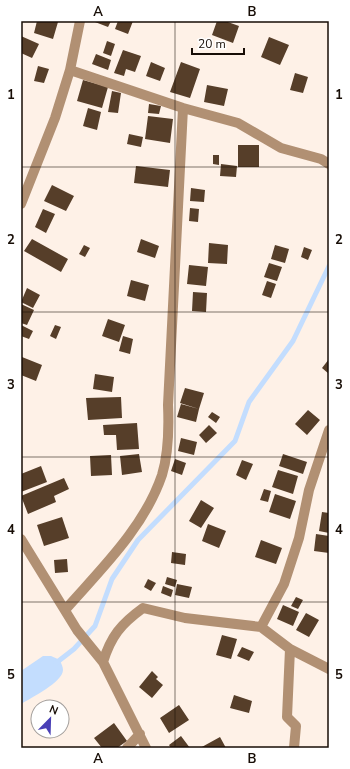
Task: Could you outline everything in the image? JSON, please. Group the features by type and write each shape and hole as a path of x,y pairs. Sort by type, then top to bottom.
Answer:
{"street":[{"path":"21,204 55,118 70,70 80,21"},
{"path":"70,70 183,108 238,123 281,148 321,159 329,164"},
{"path":"65,610 124,543 152,496 162,474 169,436 168,405 183,108"},
{"path":"261,627 284,584 299,538 309,490 329,430"},
{"path":"21,539 78,630 102,662 146,748"},
{"path":"102,662 108,645 125,620 142,608 185,618 261,627 290,649 329,669"},
{"path":"290,649 287,717 296,726 294,748"},
{"path":"127,748 140,734"}],"water":[{"path":"43,656 51,656 60,660 63,669 62,675 46,689 21,704 21,671"}],"building":[{"path":"37,21 58,22 53,39 34,33"},
{"path":"111,21 108,27 95,22"},
{"path":"118,21 133,21 128,34 115,29"},
{"path":"217,21 225,21 239,26 233,43 212,35"},
{"path":"21,36 39,44 32,58 21,53"},
{"path":"269,37 289,45 280,65 261,57"},
{"path":"107,41 115,44 111,56 103,53"},
{"path":"123,50 141,56 135,72 126,69 124,76 114,73"},
{"path":"96,54 111,60 108,70 92,64"},
{"path":"151,62 165,68 160,81 146,76"},
{"path":"181,62 200,69 190,98 170,92"},
{"path":"38,66 49,69 44,83 34,81"},
{"path":"295,73 308,77 303,93 290,90"},
{"path":"83,80 108,87 102,108 77,101"},
{"path":"207,85 228,89 224,106 204,102"},
{"path":"112,91 121,93 118,113 108,112"},
{"path":"149,104 161,106 159,114 148,113"},
{"path":"88,108 101,112 97,130 83,126"},
{"path":"148,116 173,119 170,143 145,139"},
{"path":"129,134 143,137 141,147 127,144"},
{"path":"238,145 259,145 259,167 238,167"},
{"path":"213,155 219,155 219,165 213,164"},
{"path":"221,164 237,166 236,177 220,176"},
{"path":"136,166 170,170 168,187 134,183"},
{"path":"52,185 74,196 66,211 44,201"},
{"path":"191,188 205,190 204,202 190,201"},
{"path":"190,208 199,209 198,222 189,221"},
{"path":"43,209 55,214 46,233 35,227"},
{"path":"32,239 68,259 61,272 24,251"},
{"path":"141,239 159,246 155,258 137,252"},
{"path":"209,243 228,245 227,264 208,263"},
{"path":"84,245 90,248 85,257 79,254"},
{"path":"275,245 289,249 285,263 271,259"},
{"path":"304,247 312,250 308,260 301,257"},
{"path":"269,263 282,267 277,281 264,277"},
{"path":"189,265 208,267 206,286 187,284"},
{"path":"131,280 149,285 145,301 127,296"},
{"path":"267,281 276,284 271,298 262,295"},
{"path":"27,288 40,295 33,308 21,302"},
{"path":"193,292 207,293 206,312 192,311"},
{"path":"21,304 34,310 27,325 21,323"},
{"path":"108,319 125,325 119,342 102,336"},
{"path":"21,325 33,331 29,339 21,336"},
{"path":"55,325 61,327 56,339 50,336"},
{"path":"123,336 133,339 130,354 119,351"},
{"path":"22,357 42,365 36,381 21,375"},
{"path":"329,359 329,374 322,368"},
{"path":"95,374 114,377 112,392 93,389"},
{"path":"185,388 204,393 199,409 180,403"},
{"path":"121,397 122,418 88,420 86,398"},
{"path":"181,404 199,409 196,422 177,417"},
{"path":"308,410 320,420 307,435 295,424"},
{"path":"212,412 220,417 216,423 208,417"},
{"path":"137,423 139,449 117,450 116,435 104,435 103,425"},
{"path":"209,425 217,433 206,443 199,435"},
{"path":"181,438 197,442 194,455 178,451"},
{"path":"139,454 142,472 122,475 120,456"},
{"path":"283,454 307,462 303,474 279,466"},
{"path":"111,455 112,475 91,476 90,456"},
{"path":"175,459 186,463 182,475 171,471"},
{"path":"242,460 253,464 246,480 236,475"},
{"path":"41,466 47,482 21,492 21,474"},
{"path":"278,470 298,476 293,494 272,487"},
{"path":"64,478 69,489 54,496 56,502 28,514 21,496"},
{"path":"264,489 271,491 268,502 260,500"},
{"path":"275,494 296,501 290,519 269,512"},
{"path":"201,500 214,508 201,528 189,521"},
{"path":"322,512 329,513 329,533 319,531"},
{"path":"62,517 69,538 44,546 37,525"},
{"path":"208,524 226,531 219,548 202,541"},
{"path":"316,534 329,536 329,553 314,551"},
{"path":"261,540 282,548 276,564 255,557"},
{"path":"172,552 186,554 185,565 171,563"},
{"path":"67,559 68,572 55,573 54,560"},
{"path":"167,577 177,580 175,587 165,584"},
{"path":"148,579 156,583 151,591 144,587"},
{"path":"177,584 192,587 189,598 175,595"},
{"path":"163,586 173,590 171,597 161,593"},
{"path":"296,597 303,600 298,609 291,606"},
{"path":"283,605 299,612 293,626 277,619"},
{"path":"306,613 319,620 309,637 296,630"},
{"path":"222,635 237,639 231,659 216,655"},
{"path":"242,647 254,652 249,661 237,656"},
{"path":"152,671 158,677 156,679 163,685 152,698 139,687"},
{"path":"234,695 252,701 249,713 230,708"},
{"path":"179,705 189,720 169,733 160,718"},
{"path":"114,723 127,741 117,748 102,748 94,738"},
{"path":"181,736 190,748 171,748 169,745"},
{"path":"220,737 226,748 200,748"}],"waterway":[{"path":"56,663 74,649 95,626 112,579 138,540 235,441 249,402 293,341 329,266"}]}
